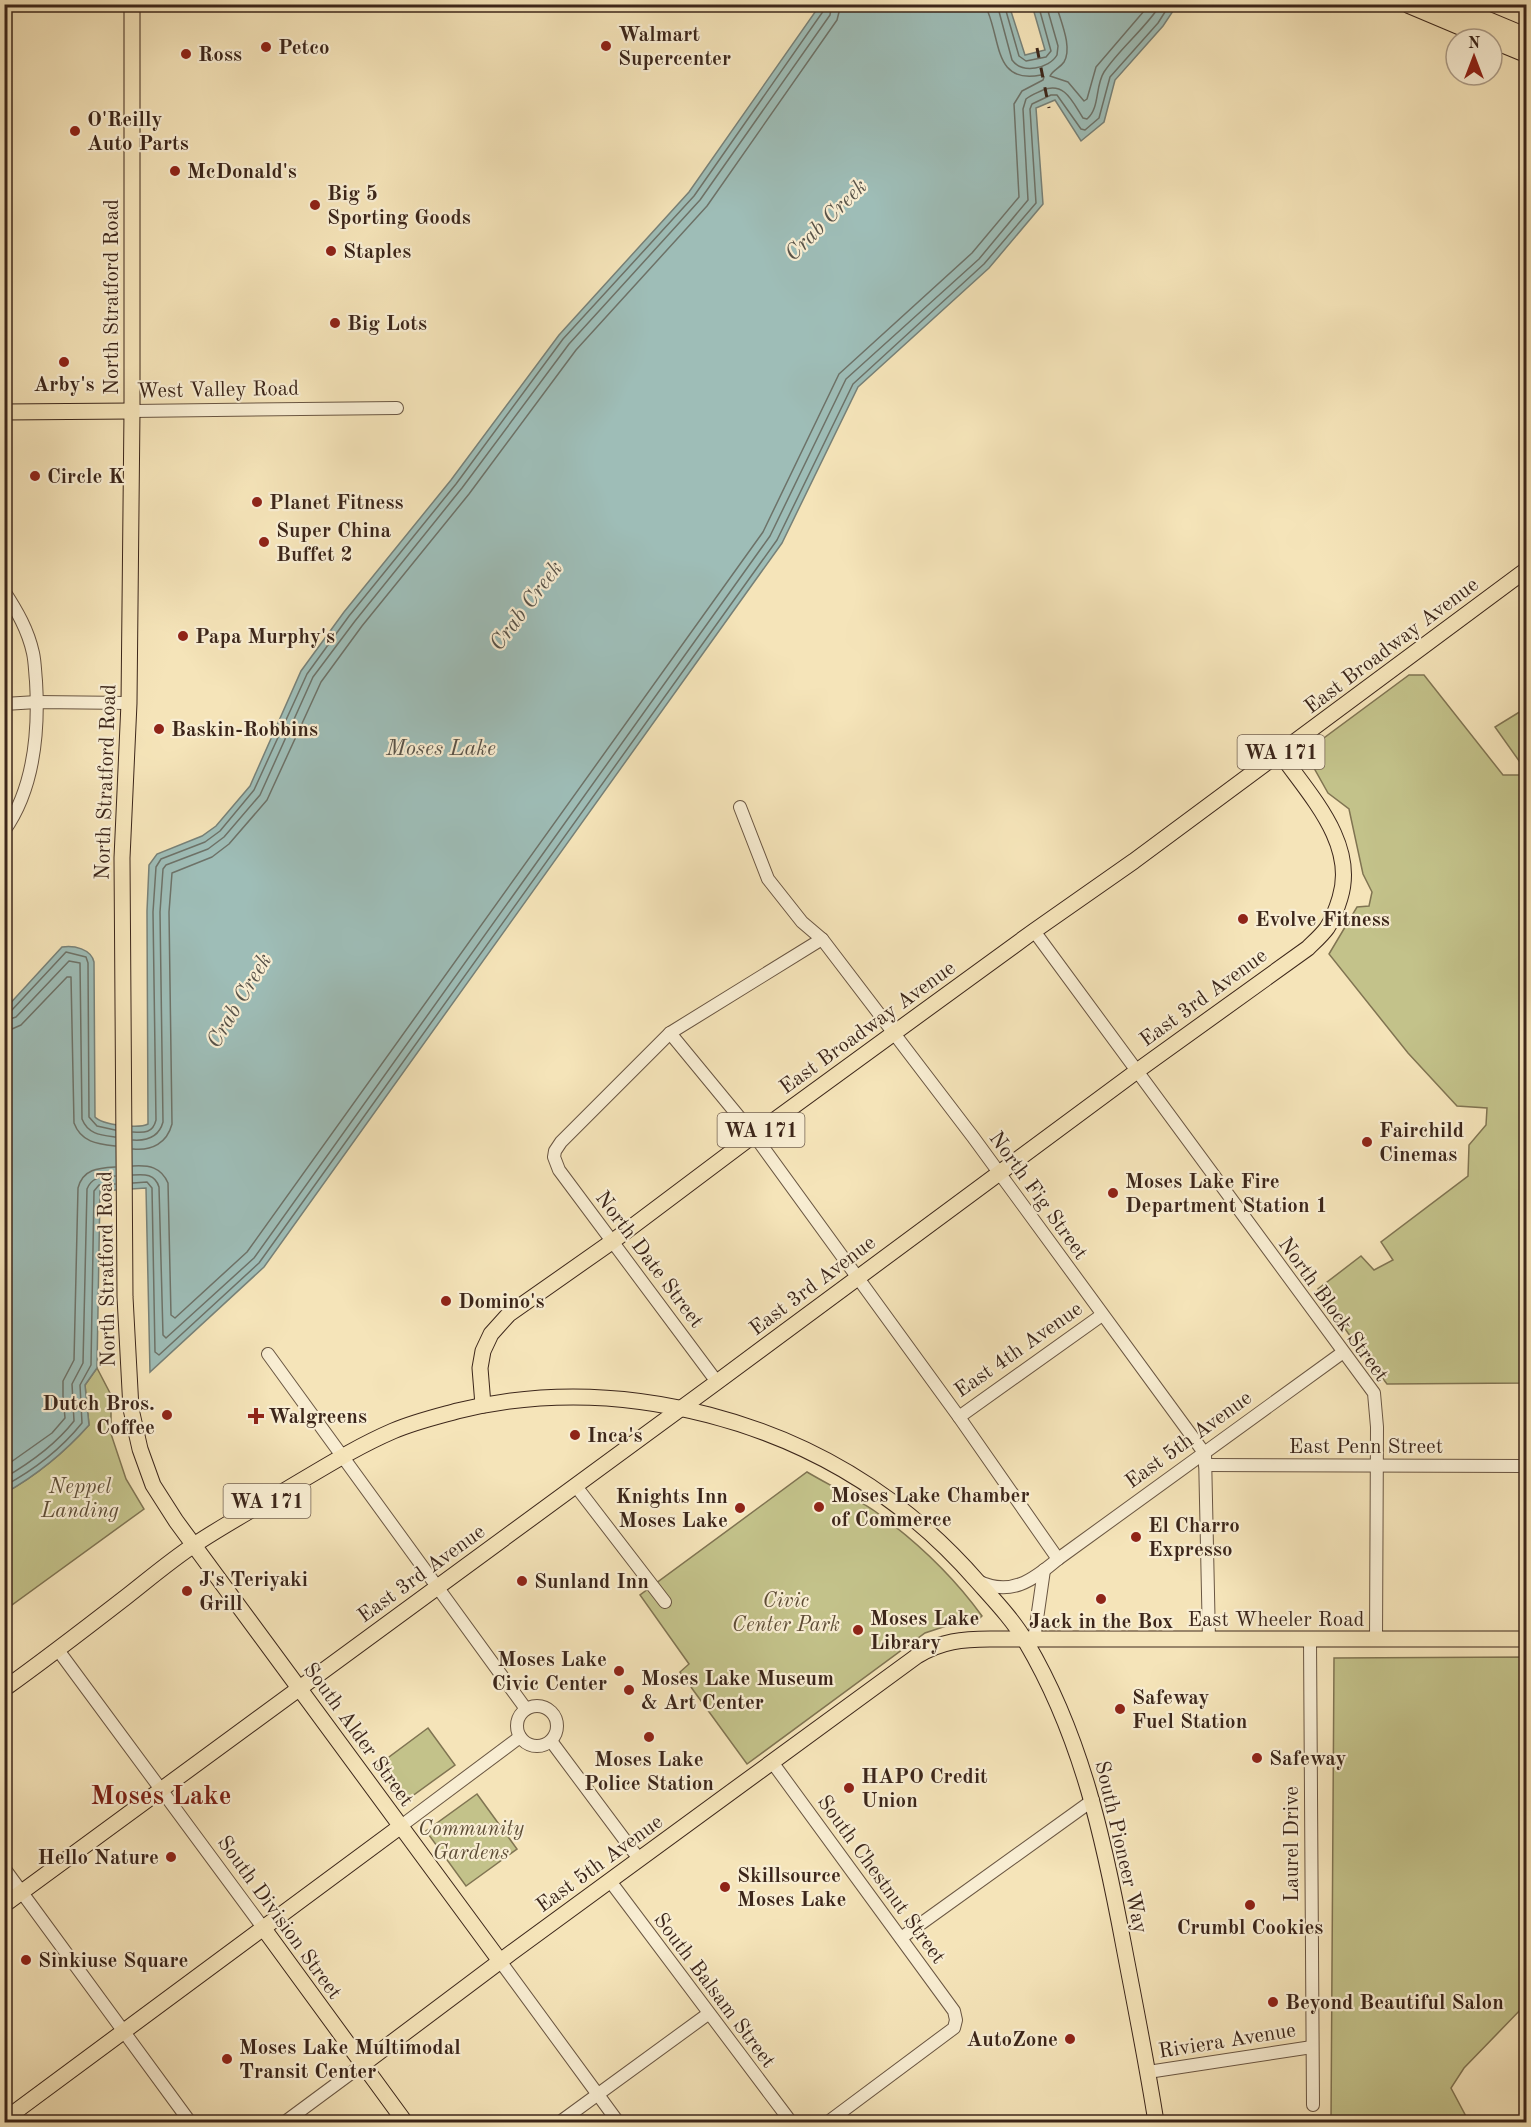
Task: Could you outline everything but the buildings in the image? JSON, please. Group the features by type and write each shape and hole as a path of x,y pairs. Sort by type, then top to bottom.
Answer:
{"highway":[{"path":"1409,4 1464,27"},
{"path":"1447,4 1527,37"},
{"path":"1504,44 1527,53"}],"main road":[{"name":"North Stratford Road","path":"132,4 129,703 122,858 125,1297 131,1409 140,1449 153,1485 193,1545"},
{"name":"West Valley Road","path":"4,412 132,411"},
{"name":"East Broadway Avenue","path":"483,1405 480,1368 483,1352 491,1334 509,1314 613,1241 1034,931 1134,861 1527,570"},
{"name":"East 3rd Avenue","path":"4,1905 1137,1071 1308,948 1328,927 1337,908 1344,886 1344,866 1338,841 1327,820 1280,753"},
{"name":"South Pioneer Way","path":"483,1405 559,1396 621,1398 681,1408 768,1432 805,1449 872,1486 908,1512 959,1560 1029,1640 1072,1738 1093,1800 1111,1875 1156,2122"},
{"name":"WA 171","path":"4,1689 193,1545 340,1457 392,1431 421,1420 483,1405"},
{"name":"South Alder Street","path":"193,1545 500,1961"},
{"name":"East 5th Avenue","path":"362,2065 500,1961 927,1650 939,1644 967,1639 1029,1640"},
{"name":"East Wheeler Road","path":"1029,1640 1527,1639"},
{"path":"4,2120 401,1826"},
{"name":"South Division Street","path":"264,1929 405,2122"}],"street":[{"name":"West Valley Road","path":"132,411 397,408"},
{"path":"4,591 21,617 34,654 37,702 34,750 26,786 4,831"},
{"path":"4,704 129,703"},
{"name":"North Fig Street","path":"740,807 768,879 802,922 822,939 894,1034 1102,1315 1205,1460"},
{"name":"North Block Street","path":"1034,931 1374,1394 1377,1427 1376,1640"},
{"path":"822,939 670,1033 754,1135 959,1417 1058,1559"},
{"name":"North Date Street","path":"670,1033 578,1124 555,1151 554,1157 559,1170 717,1382"},
{"name":"East 4th Avenue","path":"959,1417 1102,1315"},
{"name":"East 5th Avenue","path":"976,1580 989,1586 1010,1587 1034,1578 1058,1559 1205,1460 1342,1353"},
{"path":"267,1354 526,1709"},
{"path":"1205,1460 1209,1640"},
{"name":"East Penn Street","path":"1205,1460 1377,1466 1527,1466"},
{"path":"575,1485 665,1602"},
{"path":"1029,1640 1044,1570"},
{"name":"Laurel Drive","path":"1310,1640 1313,2105"},
{"name":"South Division Street","path":"58,1650 264,1929"},
{"path":"538,1706 549,1709 554,1714 558,1725 551,1741 535,1746 524,1742 520,1737 518,1719 526,1709 538,1706"},
{"path":"401,1826 520,1737"},
{"path":"551,1741 639,1859"},
{"name":"South Chestnut Street","path":"772,1762 954,2011 956,2020 954,2028 828,2122"},
{"path":"901,1938 1093,1800"},
{"path":"4,1868 190,2122"},
{"name":"South Balsam Street","path":"610,1881 791,2122"},
{"name":"South Alder Street","path":"500,1961 618,2122"},
{"path":"560,2122 708,2014"},
{"name":"Riviera Avenue","path":"1148,2072 1312,2047"},
{"path":"285,2122 362,2065"}],"green space":[{"path":"1409,675 1424,675 1503,775 1520,775 1522,765 1495,727 1526,708 1526,1383 1387,1384 1318,1289 1361,1256 1374,1270 1393,1260 1381,1242 1468,1176 1469,1145 1486,1125 1487,1108 1457,1106 1408,1053 1329,954 1357,907 1369,906 1372,892 1363,874 1349,809 1328,793 1305,752"},
{"name":"Neppel Landing","path":"97,1368 111,1395 111,1434 126,1479 144,1509 5,1610 5,1493 50,1463 89,1425 85,1385"},
{"name":"Civic Center Park","path":"807,1472 891,1523 946,1573 982,1616 975,1623 949,1625 925,1633 747,1764 680,1672 689,1664 640,1595"},
{"path":"1526,1657 1526,2004 1464,2068 1451,2088 1469,2122 1331,2122 1334,1658"},
{"name":"Community Gardens","path":"428,1728 455,1765 404,1802 377,1766"},
{"name":"Community Gardens","path":"477,1794 517,1849 466,1886 426,1831"}],"water":[{"name":"Moses Lake","path":"820,5 1009,5 1025,55 1045,50 1032,5 1177,5 1163,26 1115,80 1104,122 1081,141 1055,100 1036,108 1043,204 989,268 858,387 782,543 264,1267 150,1372 146,1188 100,1191 97,1368 85,1385 89,1425 50,1463 5,1493 5,1009 62,947 77,947 86,951 94,962 95,1117 105,1122 121,1125 148,1124 147,911 149,865 157,854 202,836 216,826 250,786 301,671 344,612 451,480 559,335 689,192"}],"railway":[{"path":"1037,48 1049,108"}],"place":[{"name":"Walmart Supercenter","path":"606,46"},
{"name":"Petco","path":"266,47"},
{"name":"Ross","path":"186,54"},
{"name":"O'Reilly Auto Parts","path":"75,131"},
{"name":"McDonald's","path":"175,171"},
{"name":"Big 5 Sporting Goods","path":"315,205"},
{"name":"Staples","path":"331,251"},
{"name":"Big Lots","path":"335,323"},
{"name":"Arby's","path":"64,362"},
{"name":"Circle K","path":"35,476"},
{"name":"Planet Fitness","path":"257,502"},
{"name":"Super China Buffet 2","path":"264,542"},
{"name":"Papa Murphy's","path":"183,636"},
{"name":"Baskin-Robbins","path":"159,729"},
{"name":"Evolve Fitness","path":"1243,919"},
{"name":"Fairchild Cinemas","path":"1367,1142"},
{"name":"Moses Lake Fire Department Station 1","path":"1113,1193"},
{"name":"Domino's","path":"446,1301"},
{"name":"Dutch Bros. Coffee","path":"167,1415"},
{"name":"Walgreens","path":"256,1416"},
{"name":"Inca's","path":"575,1435"},
{"name":"Moses Lake Chamber of Commerce","path":"819,1507"},
{"name":"Knights Inn Moses Lake","path":"740,1508"},
{"name":"El Charro Expresso","path":"1136,1537"},
{"name":"Sunland Inn","path":"522,1581"},
{"name":"J's Teriyaki Grill","path":"187,1591"},
{"name":"Jack in the Box","path":"1101,1599"},
{"name":"Moses Lake Library","path":"858,1630"},
{"name":"Moses Lake Civic Center","path":"619,1671"},
{"name":"Moses Lake Museum & Art Center","path":"629,1690"},
{"name":"Safeway Fuel Station","path":"1120,1709"},
{"name":"Moses Lake Police Station","path":"649,1737"},
{"name":"Safeway","path":"1257,1758"},
{"name":"HAPO Credit Union","path":"849,1788"},
{"name":"Hello Nature","path":"171,1857"},
{"name":"Skillsource Moses Lake","path":"725,1887"},
{"name":"Crumbl Cookies","path":"1250,1905"},
{"name":"Sinkiuse Square","path":"26,1960"},
{"name":"Beyond Beautiful Salon","path":"1273,2002"},
{"name":"AutoZone","path":"1070,2039"},
{"name":"Moses Lake Multimodal Transit Center","path":"227,2059"}],"district":[{"name":"Moses Lake","path":"161,1795"}],"water label":[{"name":"Crab Creek","path":"825,219"},
{"name":"Crab Creek","path":"525,605"},
{"name":"Crab Creek","path":"238,1000"}]}
